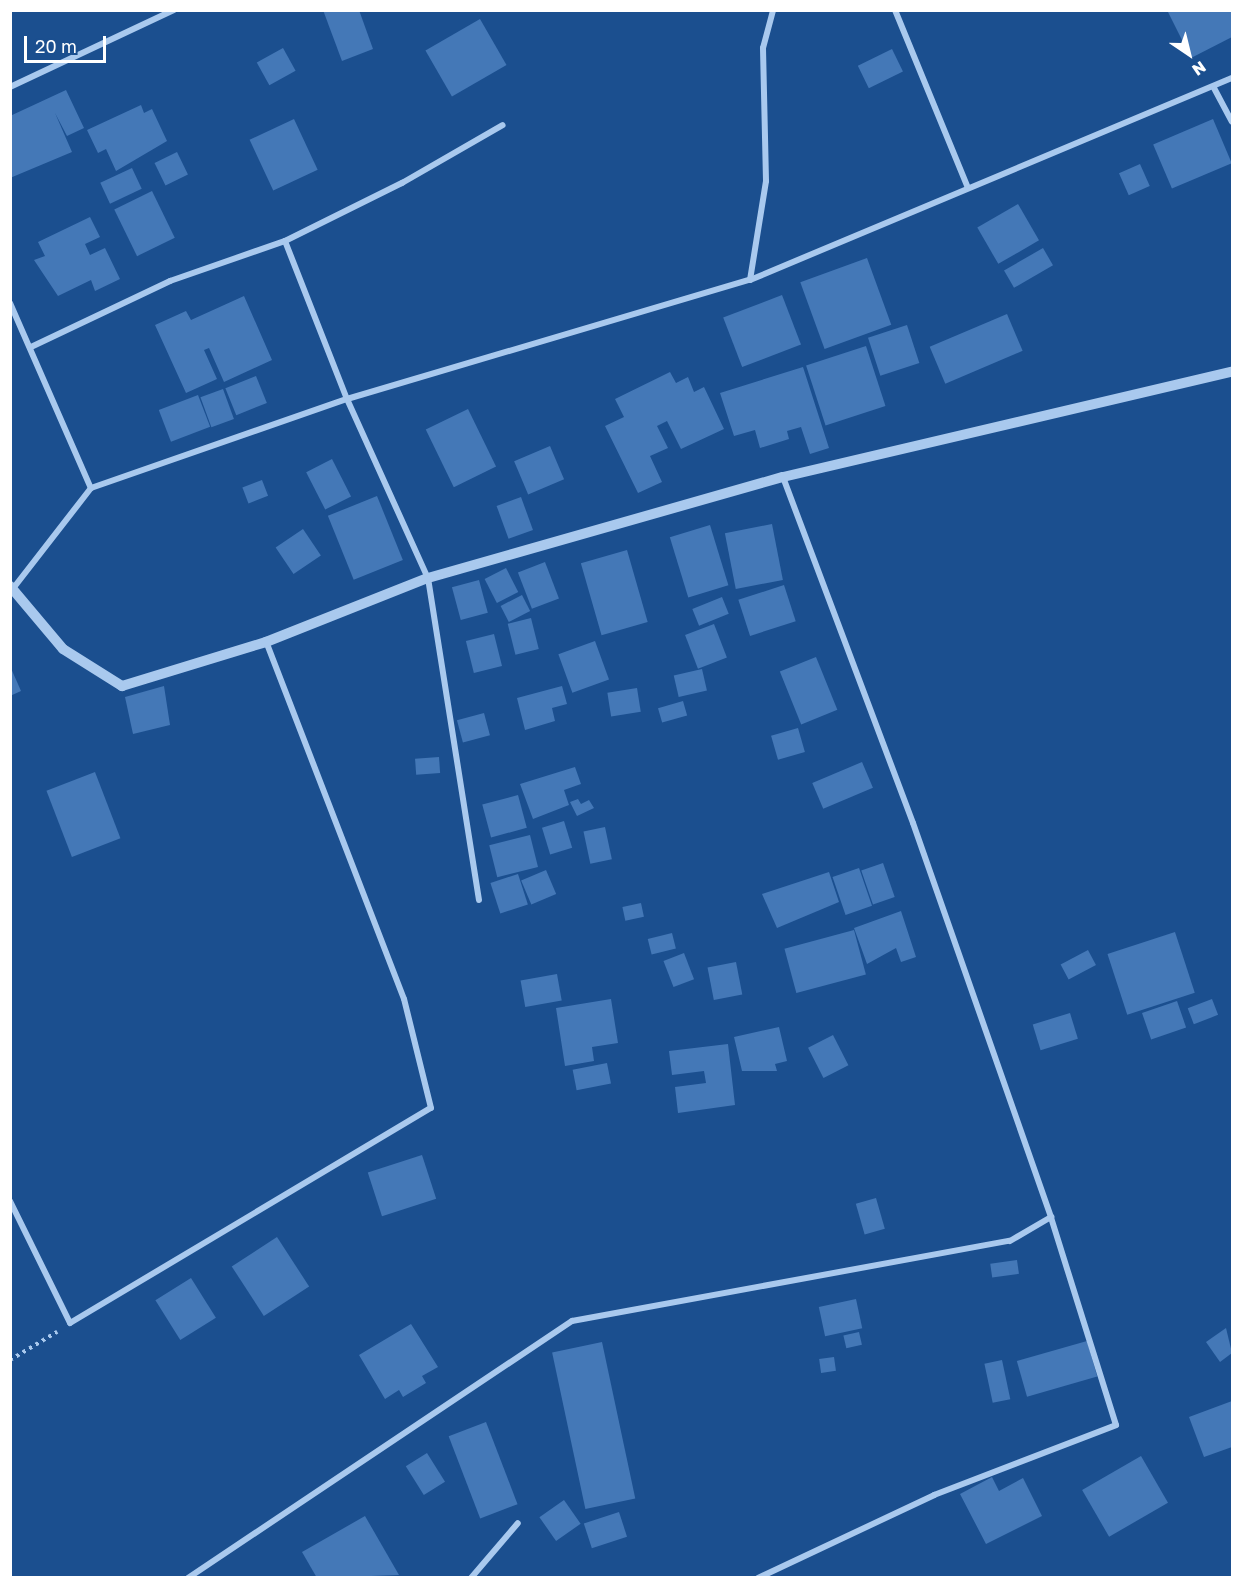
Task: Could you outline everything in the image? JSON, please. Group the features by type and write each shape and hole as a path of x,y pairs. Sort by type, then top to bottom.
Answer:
{"street":[{"path":"10,87 174,10"},
{"path":"750,280 766,181 763,48 773,10"},
{"path":"895,10 968,188"},
{"path":"1233,78 1214,88 1149,109 750,280 347,399 91,488 13,586 63,650 122,686 266,642 428,578 783,477 1233,372"},
{"path":"1214,88 1233,122"},
{"path":"31,347 170,282 285,241 402,183 503,125"},
{"path":"285,241 347,399 428,578 479,900"},
{"path":"10,303 91,488"},
{"path":"758,1578 934,1495 1116,1425 1051,1217 913,823 783,477"},
{"path":"10,1201 70,1323 431,1108 404,999 266,642"},
{"path":"188,1578 572,1321 1010,1241 1051,1217"},
{"path":"471,1578 518,1523"}],"path":[{"path":"10,1360 70,1323"}],"building":[{"path":"323,10 359,10 373,49 342,61"},
{"path":"1167,10 1232,10 1232,37 1191,58"},
{"path":"480,19 506,65 452,96 425,50"},
{"path":"283,48 296,71 269,85 257,63"},
{"path":"892,49 903,71 869,88 858,66"},
{"path":"66,90 84,128 67,136 55,113 72,152 10,178 10,116"},
{"path":"141,105 144,113 152,109 167,141 116,171 106,149 98,153 87,130"},
{"path":"294,119 318,170 273,190 250,140"},
{"path":"1213,119 1232,163 1172,189 1153,144"},
{"path":"177,152 188,174 165,185 155,163"},
{"path":"1140,164 1150,186 1129,195 1119,173"},
{"path":"132,168 142,189 110,204 100,183"},
{"path":"152,191 175,238 137,256 114,209"},
{"path":"1018,204 1039,240 998,264 977,228"},
{"path":"90,217 100,237 85,244 90,255 105,248 120,279 95,291 91,280 58,296 34,260 45,256 38,242"},
{"path":"1043,248 1053,265 1014,288 1004,270"},
{"path":"867,258 891,325 825,349 800,282"},
{"path":"782,295 801,344 742,367 723,318"},
{"path":"244,296 272,360 224,382 209,348 204,350 217,379 186,393 155,325 186,311 191,320"},
{"path":"1007,314 1023,351 945,384 930,347"},
{"path":"907,325 919,363 880,376 868,338"},
{"path":"866,346 885,406 826,425 806,365"},
{"path":"803,367 829,448 810,454 801,427 787,431 789,439 760,448 755,430 734,436 720,393"},
{"path":"670,372 676,383 688,377 694,392 704,387 724,429 681,449 667,421 657,426 668,448 650,456 662,482 638,493 605,426 624,417 615,399"},
{"path":"256,376 267,403 236,415 225,388"},
{"path":"223,389 234,419 211,427 200,397"},
{"path":"198,395 210,427 171,442 159,410"},
{"path":"468,409 496,467 454,487 426,430"},
{"path":"550,446 564,479 528,494 514,461"},
{"path":"332,459 351,496 325,510 306,472"},
{"path":"262,480 268,496 248,503 242,488"},
{"path":"377,496 403,560 354,580 328,516"},
{"path":"521,497 533,530 509,539 497,506"},
{"path":"772,524 783,580 736,589 725,533"},
{"path":"710,525 728,585 688,598 670,537"},
{"path":"303,529 321,556 294,574 276,547"},
{"path":"627,550 648,622 602,635 581,563"},
{"path":"545,562 559,598 532,609 518,572"},
{"path":"506,568 518,592 497,603 485,579"},
{"path":"479,580 488,613 461,620 452,587"},
{"path":"784,585 796,621 750,636 738,600"},
{"path":"522,595 530,611 509,622 501,606"},
{"path":"722,597 729,614 699,626 692,609"},
{"path":"531,618 539,649 515,655 508,624"},
{"path":"714,624 727,658 698,669 685,635"},
{"path":"494,634 502,666 474,673 466,641"},
{"path":"595,641 609,680 572,693 558,654"},
{"path":"816,657 837,710 801,724 780,672"},
{"path":"10,666 21,691 10,696"},
{"path":"702,669 707,690 679,697 674,676"},
{"path":"164,686 170,725 133,734 125,697"},
{"path":"562,686 567,704 552,708 555,721 525,730 517,698"},
{"path":"637,688 641,712 611,716 607,693"},
{"path":"683,701 687,715 662,723 658,708"},
{"path":"484,713 490,735 463,742 457,720"},
{"path":"798,728 805,752 778,760 771,736"},
{"path":"439,757 440,773 416,775 415,759"},
{"path":"862,762 873,788 823,809 812,783"},
{"path":"575,767 581,784 564,790 569,805 533,819 520,784"},
{"path":"95,772 120,838 72,857 46,791"},
{"path":"518,795 527,828 491,837 482,805"},
{"path":"578,799 581,804 589,800 594,808 577,816 570,802"},
{"path":"564,821 572,848 550,855 542,828"},
{"path":"605,827 612,859 590,864 583,832"},
{"path":"530,835 538,867 497,877 489,845"},
{"path":"883,863 895,897 873,905 861,870"},
{"path":"859,868 872,906 846,915 833,877"},
{"path":"546,870 556,894 531,904 521,881"},
{"path":"829,872 839,902 777,928 762,894"},
{"path":"518,874 528,904 500,913 490,883"},
{"path":"641,903 644,917 625,921 622,907"},
{"path":"901,911 916,957 901,962 896,948 867,964 854,928"},
{"path":"854,930 866,974 796,993 784,949"},
{"path":"1175,932 1195,993 1127,1015 1107,954"},
{"path":"672,933 676,949 652,955 648,939"},
{"path":"1088,950 1096,965 1069,980 1061,965"},
{"path":"684,953 694,979 673,987 663,961"},
{"path":"736,962 742,994 714,1000 708,968"},
{"path":"557,974 562,1001 525,1007 521,980"},
{"path":"611,999 618,1043 592,1047 594,1061 565,1066 556,1008"},
{"path":"1212,999 1218,1015 1194,1024 1188,1008"},
{"path":"1177,1001 1186,1027 1151,1040 1142,1013"},
{"path":"1070,1013 1078,1039 1041,1050 1033,1024"},
{"path":"779,1027 787,1061 775,1064 777,1071 742,1071 734,1037"},
{"path":"833,1035 848,1065 823,1078 808,1048"},
{"path":"728,1044 735,1105 678,1113 675,1087 706,1083 704,1071 672,1075 669,1051"},
{"path":"607,1063 611,1084 577,1090 573,1070"},
{"path":"422,1155 436,1199 382,1216 368,1173"},
{"path":"876,1198 885,1229 865,1235 856,1204"},
{"path":"277,1237 309,1286 264,1316 232,1266"},
{"path":"1017,1260 1019,1274 992,1278 990,1264"},
{"path":"191,1278 216,1318 180,1340 155,1300"},
{"path":"856,1299 862,1328 825,1336 819,1307"},
{"path":"411,1324 438,1367 422,1376 426,1383 403,1397 399,1390 385,1399 359,1355"},
{"path":"1226,1328 1232,1353 1220,1362 1206,1342"},
{"path":"859,1332 862,1345 846,1348 843,1336"},
{"path":"1087,1341 1097,1377 1027,1397 1017,1361"},
{"path":"602,1342 635,1499 585,1509 552,1353"},
{"path":"834,1357 836,1371 821,1373 819,1359"},
{"path":"1002,1360 1010,1399 993,1403 984,1364"},
{"path":"1232,1401 1232,1447 1204,1457 1189,1417"},
{"path":"486,1422 518,1504 480,1518 449,1436"},
{"path":"427,1453 445,1482 424,1495 406,1466"},
{"path":"1141,1456 1168,1503 1109,1537 1082,1490"},
{"path":"992,1477 999,1491 1023,1478 1042,1516 986,1544 960,1494"},
{"path":"564,1500 581,1524 556,1541 539,1517"},
{"path":"619,1512 627,1537 592,1548 584,1523"},
{"path":"365,1516 399,1575 317,1578 302,1552"}]}
